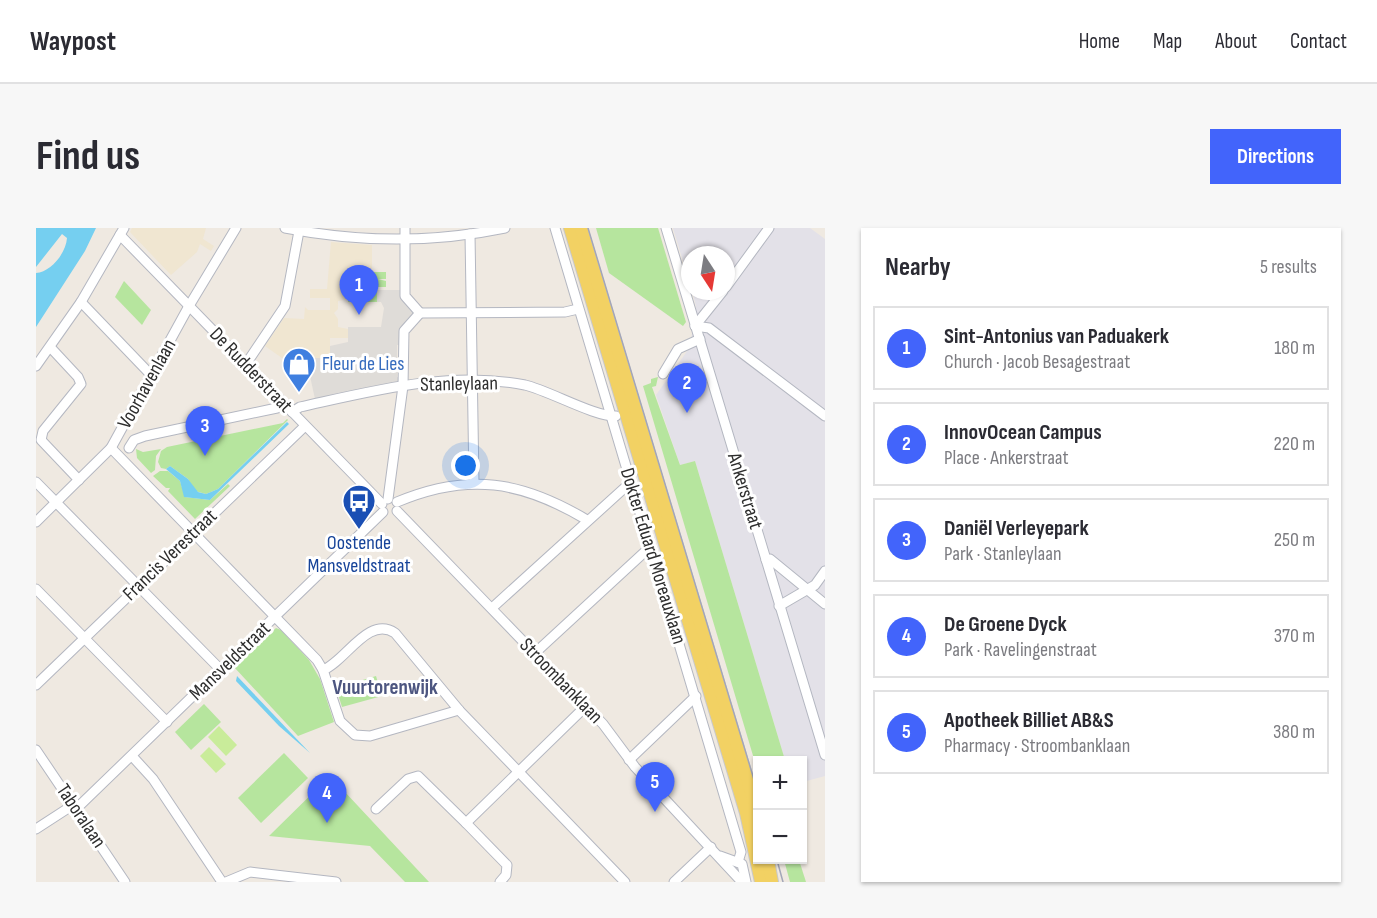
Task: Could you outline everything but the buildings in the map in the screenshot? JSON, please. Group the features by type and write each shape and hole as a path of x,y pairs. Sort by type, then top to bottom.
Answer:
{"main road":[{"name":"Dokter Eduard Moreauxlaan","path":"570,228 629,406 756,810"},
{"name":"Dokter Eduard Moreauxlaan","path":"581,228 629,406 746,813 761,882"},
{"path":"769,864 772,882"}],"street":[{"name":"Voorhavenlaan","path":"36,522 111,448 189,306 236,228"},
{"path":"285,228 358,237 405,239 470,234 505,228"},
{"path":"405,228 405,296 420,313"},
{"name":"Dokter Eduard Moreauxlaan","path":"555,228 696,696 741,852 738,862 744,866 744,882"},
{"name":"Ankerstraat","path":"666,228 825,755"},
{"path":"735,275 769,228"},
{"path":"246,364 285,306 299,231"},
{"name":"De Rudderstraat","path":"122,232 282,403 389,505"},
{"path":"36,366 51,348 81,302 122,232"},
{"path":"470,234 474,483"},
{"path":"695,326 716,300"},
{"path":"81,302 152,376"},
{"path":"579,309 565,312 420,313 404,331 403,386 389,505 418,493 474,483 499,484 533,492 587,520"},
{"path":"695,326 709,328 825,416"},
{"path":"663,374 678,349 700,339"},
{"path":"51,348 78,377 81,384 43,431 41,440 79,480"},
{"name":"Stanleylaan","path":"292,412 300,407 403,386 472,380 527,386 612,417"},
{"path":"129,448 134,440 145,436 277,408 282,403"},
{"path":"612,417 629,406"},
{"name":"Stanleylaan","path":"589,408 629,406"},
{"name":"Francis Verestraat","path":"36,685 305,426"},
{"path":"111,448 276,617 323,670 344,727 356,735 370,736 459,710"},
{"path":"36,482 221,670"},
{"path":"492,608 631,482"},
{"name":"Stroombanklaan","path":"389,505 603,724 629,760 744,882"},
{"name":"Mansveldstraat","path":"36,829 74,807 132,756 389,505"},
{"path":"535,653 650,547"},
{"path":"766,560 770,559 825,604"},
{"path":"779,606 808,590 825,571"},
{"path":"36,589 167,722"},
{"path":"323,670 334,665 368,632 384,628 395,633 459,710 625,882"},
{"path":"629,760 696,696"},
{"path":"466,823 586,706"},
{"name":"Taboralaan","path":"36,750 125,882"},
{"path":"132,756 153,779 224,882 250,872 336,882"},
{"path":"376,809 408,779 418,776 507,866 506,875 500,882"},
{"path":"674,882 711,847"},
{"name":"Stroombanklaan","path":"720,856 738,862"}],"shaded area":[{"path":"132,228 206,228 203,239 214,246 211,251 200,244 197,252 171,275 130,232"},
{"path":"673,228 810,228 825,239 825,776 807,781 807,756 784,756 695,461 680,465 656,395 690,347 696,306 694,300 735,300 735,246 681,246 681,255"},
{"path":"331,242 372,245 372,281 367,290 349,290 348,299 338,301 338,309 334,313 338,319 338,327 348,329 348,338 330,338 330,358 282,358 265,346 284,318 304,319 305,307 308,310 330,310 330,298 310,298 310,289 327,289"},
{"path":"377,290 402,290 417,314 401,345 397,345 397,361 401,361 401,367 397,367 397,377 401,378 401,382 315,399 306,358 330,358 330,346 348,342 348,327 381,327 384,308 381,302 377,302"}],"green space":[{"path":"596,228 658,228 686,322 683,326 609,273"},
{"path":"372,272 386,272 386,279 378,279 386,281 386,287 373,287 377,290 377,302 348,302 348,290 367,290 367,281 372,281"},
{"path":"124,281 151,310 142,325 115,297"},
{"path":"658,377 656,386 652,387 680,465 695,461 784,756 753,756 643,386 651,383 651,379"},
{"path":"287,419 218,489 206,494 195,491 188,479 170,466 166,469 161,468 158,462 161,451 167,447 283,423"},
{"path":"136,449 143,452 161,449 156,456 155,470 151,473 137,458"},
{"path":"160,471 168,471 180,481 185,497 210,500 228,484 230,486 195,519 168,491 170,488 166,488 153,476"},
{"path":"276,628 281,630 309,660 320,679 334,722 298,736 234,667"},
{"path":"376,676 382,696 342,707 336,688"},
{"path":"204,704 221,722 191,750 175,732"},
{"path":"219,726 237,745 226,756 208,737"},
{"path":"209,747 226,764 216,773 200,756"},
{"path":"284,753 308,778 261,823 238,798"},
{"path":"330,776 429,882 405,882 370,846 269,836"},
{"path":"785,864 800,864 806,882 790,882"}],"water":[{"path":"36,228 96,228 85,251 36,327 36,273 42,272 57,261 64,250 67,238 62,234 36,267"},
{"path":"287,422 289,424 210,500 184,497 180,481 166,469 170,466 188,479 198,492 206,494 218,489"},
{"path":"237,676 310,753 279,726 236,681"}],"tram line":[{"path":"588,228 753,776"},
{"path":"778,864 783,882"}],"place":[{"name":"Sint-Antonius van Paduakerk","path":"359,315"},
{"name":"Fleur de Lies","path":"299,393"},
{"name":"InnovOcean Campus","path":"687,413"},
{"name":"Daniël Verleyepark","path":"205,456"},
{"name":"Oostende Mansveldstraat","path":"359,530"},
{"name":"Apotheek Billiet AB&S","path":"655,812"},
{"name":"De Groene Dyck","path":"327,823"}],"district":[{"name":"Vuurtorenwijk","path":"385,687"}]}
